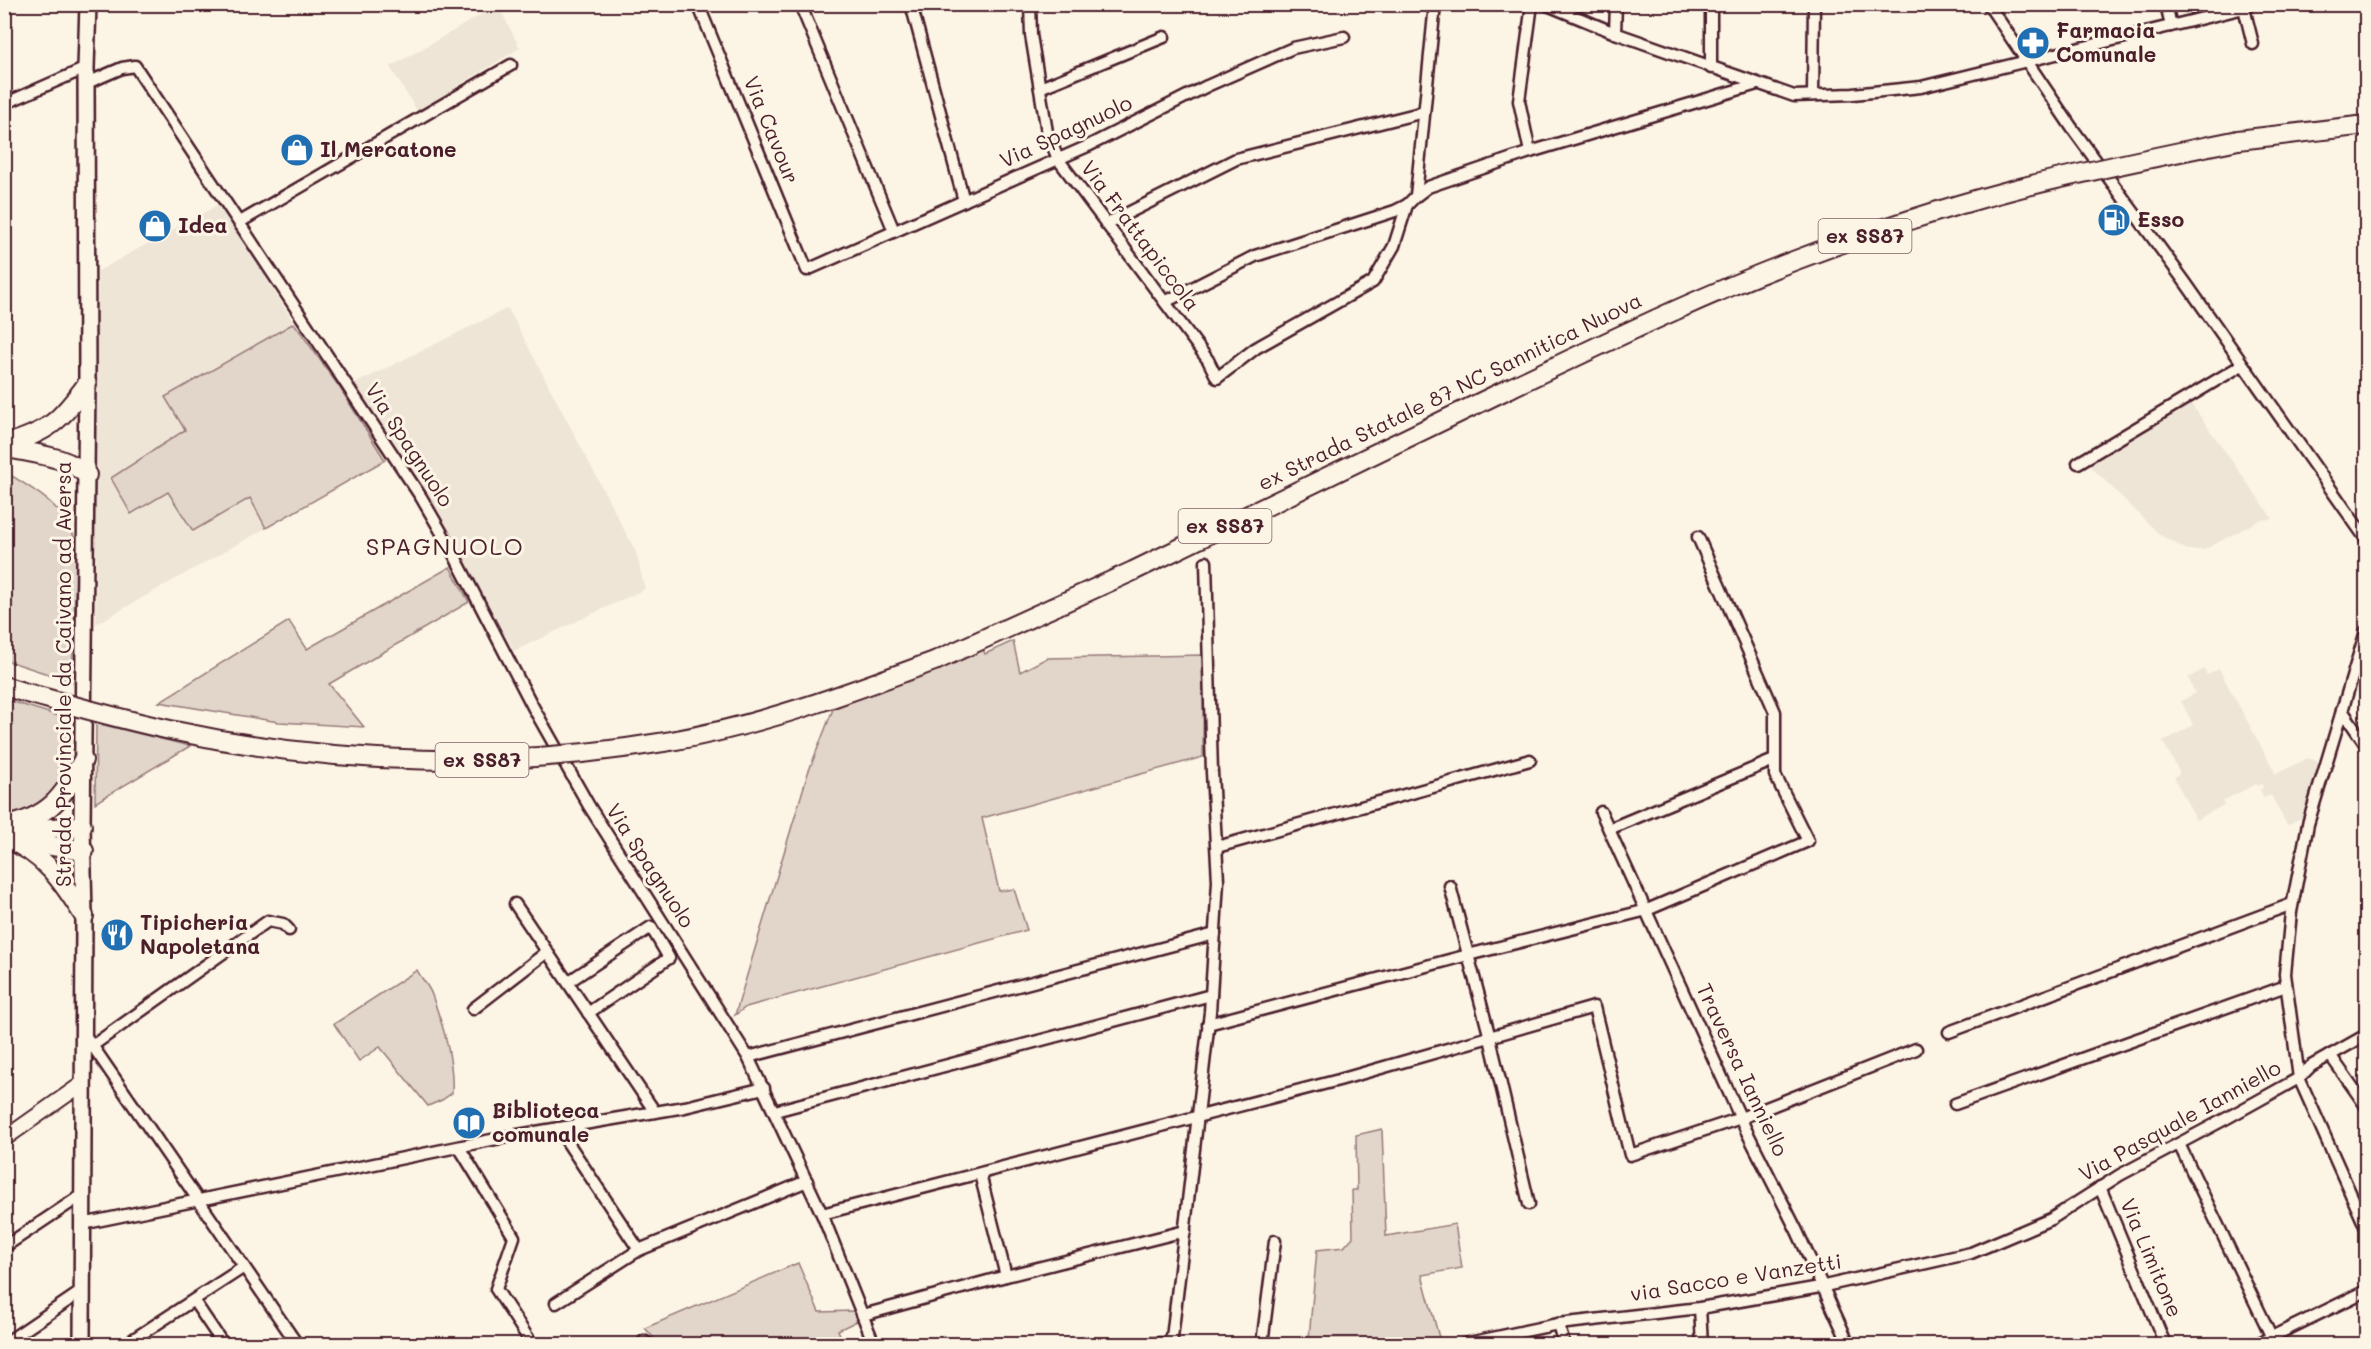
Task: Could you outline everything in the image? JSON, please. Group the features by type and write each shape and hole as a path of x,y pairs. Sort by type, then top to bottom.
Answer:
{"highway":[{"name":"ex Strada Statale 87 NC Sannitica Nuova","path":"12,688 120,719 232,742 319,754 378,759 445,761 585,753 673,741 763,720 853,691 937,660 1133,571 1667,313 1796,260 1894,225 2006,191 2238,140 2367,125"},
{"path":"4,446 30,438 57,422 87,384"},
{"path":"4,446 66,460 87,475"},
{"path":"9,834 56,803 70,784 82,760"},
{"path":"9,834 82,826"},
{"path":"9,834 34,843 84,851"},
{"path":"9,834 52,869 84,916"}],"main road":[{"name":"Strada Provinciale da Caivano ad Aversa","path":"82,1344 84,851 82,760 87,475 86,68 88,4"}],"street":[{"name":"Via Cavour","path":"698,4 807,270"},
{"path":"800,4 894,231"},
{"path":"911,4 964,201"},
{"name":"Via Frattapiccola","path":"1030,4 1031,35 1047,132 1058,159 1208,360 1217,378 1256,348 1372,282 1394,246 1407,205"},
{"path":"1416,196 1435,4"},
{"path":"1530,152 1519,101 1532,4"},
{"path":"1545,4 1615,33 1794,96 1853,94 1921,87 2244,6 2253,44"},
{"path":"1615,33 1616,4"},
{"path":"1711,4 1711,68"},
{"path":"1813,96 1814,4"},
{"path":"1988,4 2026,61 2367,538"},
{"path":"2166,4 2171,26"},
{"path":"1040,88 1164,37"},
{"name":"Via Spagnuolo","path":"807,270 1058,159 1207,86 1293,48 1344,37"},
{"path":"240,222 511,65"},
{"name":"Via Spagnuolo","path":"87,83 122,68 135,66 421,497 450,547 533,707 589,806 748,1057 822,1215 874,1344"},
{"path":"4,104 86,68"},
{"path":"1165,302 1256,256 1407,205 1428,187 1530,152 1757,84"},
{"path":"1106,224 1236,159 1424,112"},
{"path":"2079,463 2242,365"},
{"path":"1208,1024 1647,910 1808,841 1774,775 1775,712 1698,537"},
{"path":"1141,1344 1166,1344 1172,1338 1211,995 1218,881 1206,562"},
{"path":"2367,631 2308,824 2292,904 2285,974 2299,1078 2367,1228"},
{"path":"2342,710 2367,745"},
{"path":"1216,847 1530,760"},
{"path":"1609,829 1774,760"},
{"name":"Traversa Ianniello","path":"1601,812 1741,1118 1797,1231 1820,1287 1849,1344"},
{"path":"1450,886 1490,1038 1529,1204"},
{"path":"515,904 655,1112"},
{"path":"1949,1032 2292,904"},
{"path":"92,1047 268,921 283,924 289,930"},
{"path":"568,982 651,927 669,958 588,1013"},
{"path":"748,1057 1215,934"},
{"path":"473,1009 547,952"},
{"path":"1955,1104 2286,986"},
{"path":"775,1111 1211,995"},
{"path":"822,1215 1339,1080 1594,1007 1630,1155 1741,1118 1916,1049"},
{"path":"82,1032 297,1344"},
{"name":"Via Pasquale Ianniello","path":"2010,1236 2050,1219 2100,1187 2299,1078 2311,1066 2367,1035"},
{"path":"2330,1055 2367,1106"},
{"path":"4,1139 82,1084"},
{"path":"82,1224 459,1147 685,1107 764,1088"},
{"path":"558,1128 639,1250"},
{"path":"2179,1144 2274,1341"},
{"path":"459,1147 514,1237 496,1289 532,1344"},
{"path":"980,1174 1006,1276"},
{"path":"556,1303 639,1250 807,1181"},
{"name":"Via Limitone","path":"2100,1187 2165,1344"},
{"path":"4,1248 82,1195"},
{"path":"863,1315 1185,1231"},
{"name":"via Sacco e Vanzetti","path":"1464,1344 1558,1323 1700,1308 1820,1287 1971,1253 2010,1236"},
{"path":"1262,1344 1275,1241"},
{"path":"126,1344 244,1267"},
{"path":"4,1344 82,1291"},
{"path":"2257,1344 2274,1341 2367,1291"},
{"path":"194,1301 223,1344"},
{"path":"1700,1308 1702,1344"},
{"path":"1558,1323 1564,1344"}],"shaded area":[{"path":"498,5 520,48 417,111 390,67"},
{"path":"221,203 294,323 166,397 185,430 168,492 193,531 250,498 266,528 96,624 95,436 98,271"},
{"path":"508,308 636,552 645,589 514,651 453,539 395,442 354,384"},
{"path":"294,323 340,388 385,460 266,528 250,498 193,531 168,492 131,514 111,478 185,430 165,397"},
{"path":"2190,402 2273,519 2260,520 2204,550 2187,550 2160,535 2088,464"},
{"path":"4,471 50,502 59,511 73,533 77,547 72,682 5,660"},
{"path":"450,567 469,602 329,684 364,727 279,722 159,702 289,621 307,649"},
{"path":"1013,641 1020,672 1047,658 1204,655 1203,757 982,818 999,891 1014,889 1027,930 746,1007 735,1015 808,773 833,709 983,649 985,654"},
{"path":"2204,669 2207,675 2219,669 2276,774 2308,758 2320,762 2304,820 2299,819 2287,825 2271,795 2264,798 2260,790 2263,787 2261,784 2258,786 2256,784 2223,801 2224,805 2196,820 2174,777 2180,773 2163,742 2193,725 2181,701 2195,693 2188,678"},
{"path":"4,699 75,721 75,747 73,762 47,806 4,821"},
{"path":"96,723 190,746 95,803"},
{"path":"417,970 429,988 444,1031 452,1080 452,1093 428,1106 380,1047 359,1061 334,1024"},
{"path":"1382,1129 1386,1236 1455,1224 1462,1268 1422,1275 1440,1341 1427,1344 1311,1344 1309,1338 1317,1250 1344,1247 1353,1237 1352,1190 1357,1190 1356,1135"},
{"path":"798,1263 819,1312 853,1311 857,1321 838,1330 844,1344 659,1344 645,1328"}],"place":[{"name":"Farmacia Comunale","path":"2033,43"},
{"name":"Il Mercatone","path":"297,150"},
{"name":"Esso","path":"2114,220"},
{"name":"Idea","path":"155,226"},
{"name":"Tipicheria Napoletana","path":"117,935"},
{"name":"Biblioteca comunale","path":"469,1123"}],"district":[{"name":"SPAGNUOLO","path":"445,547"}]}
